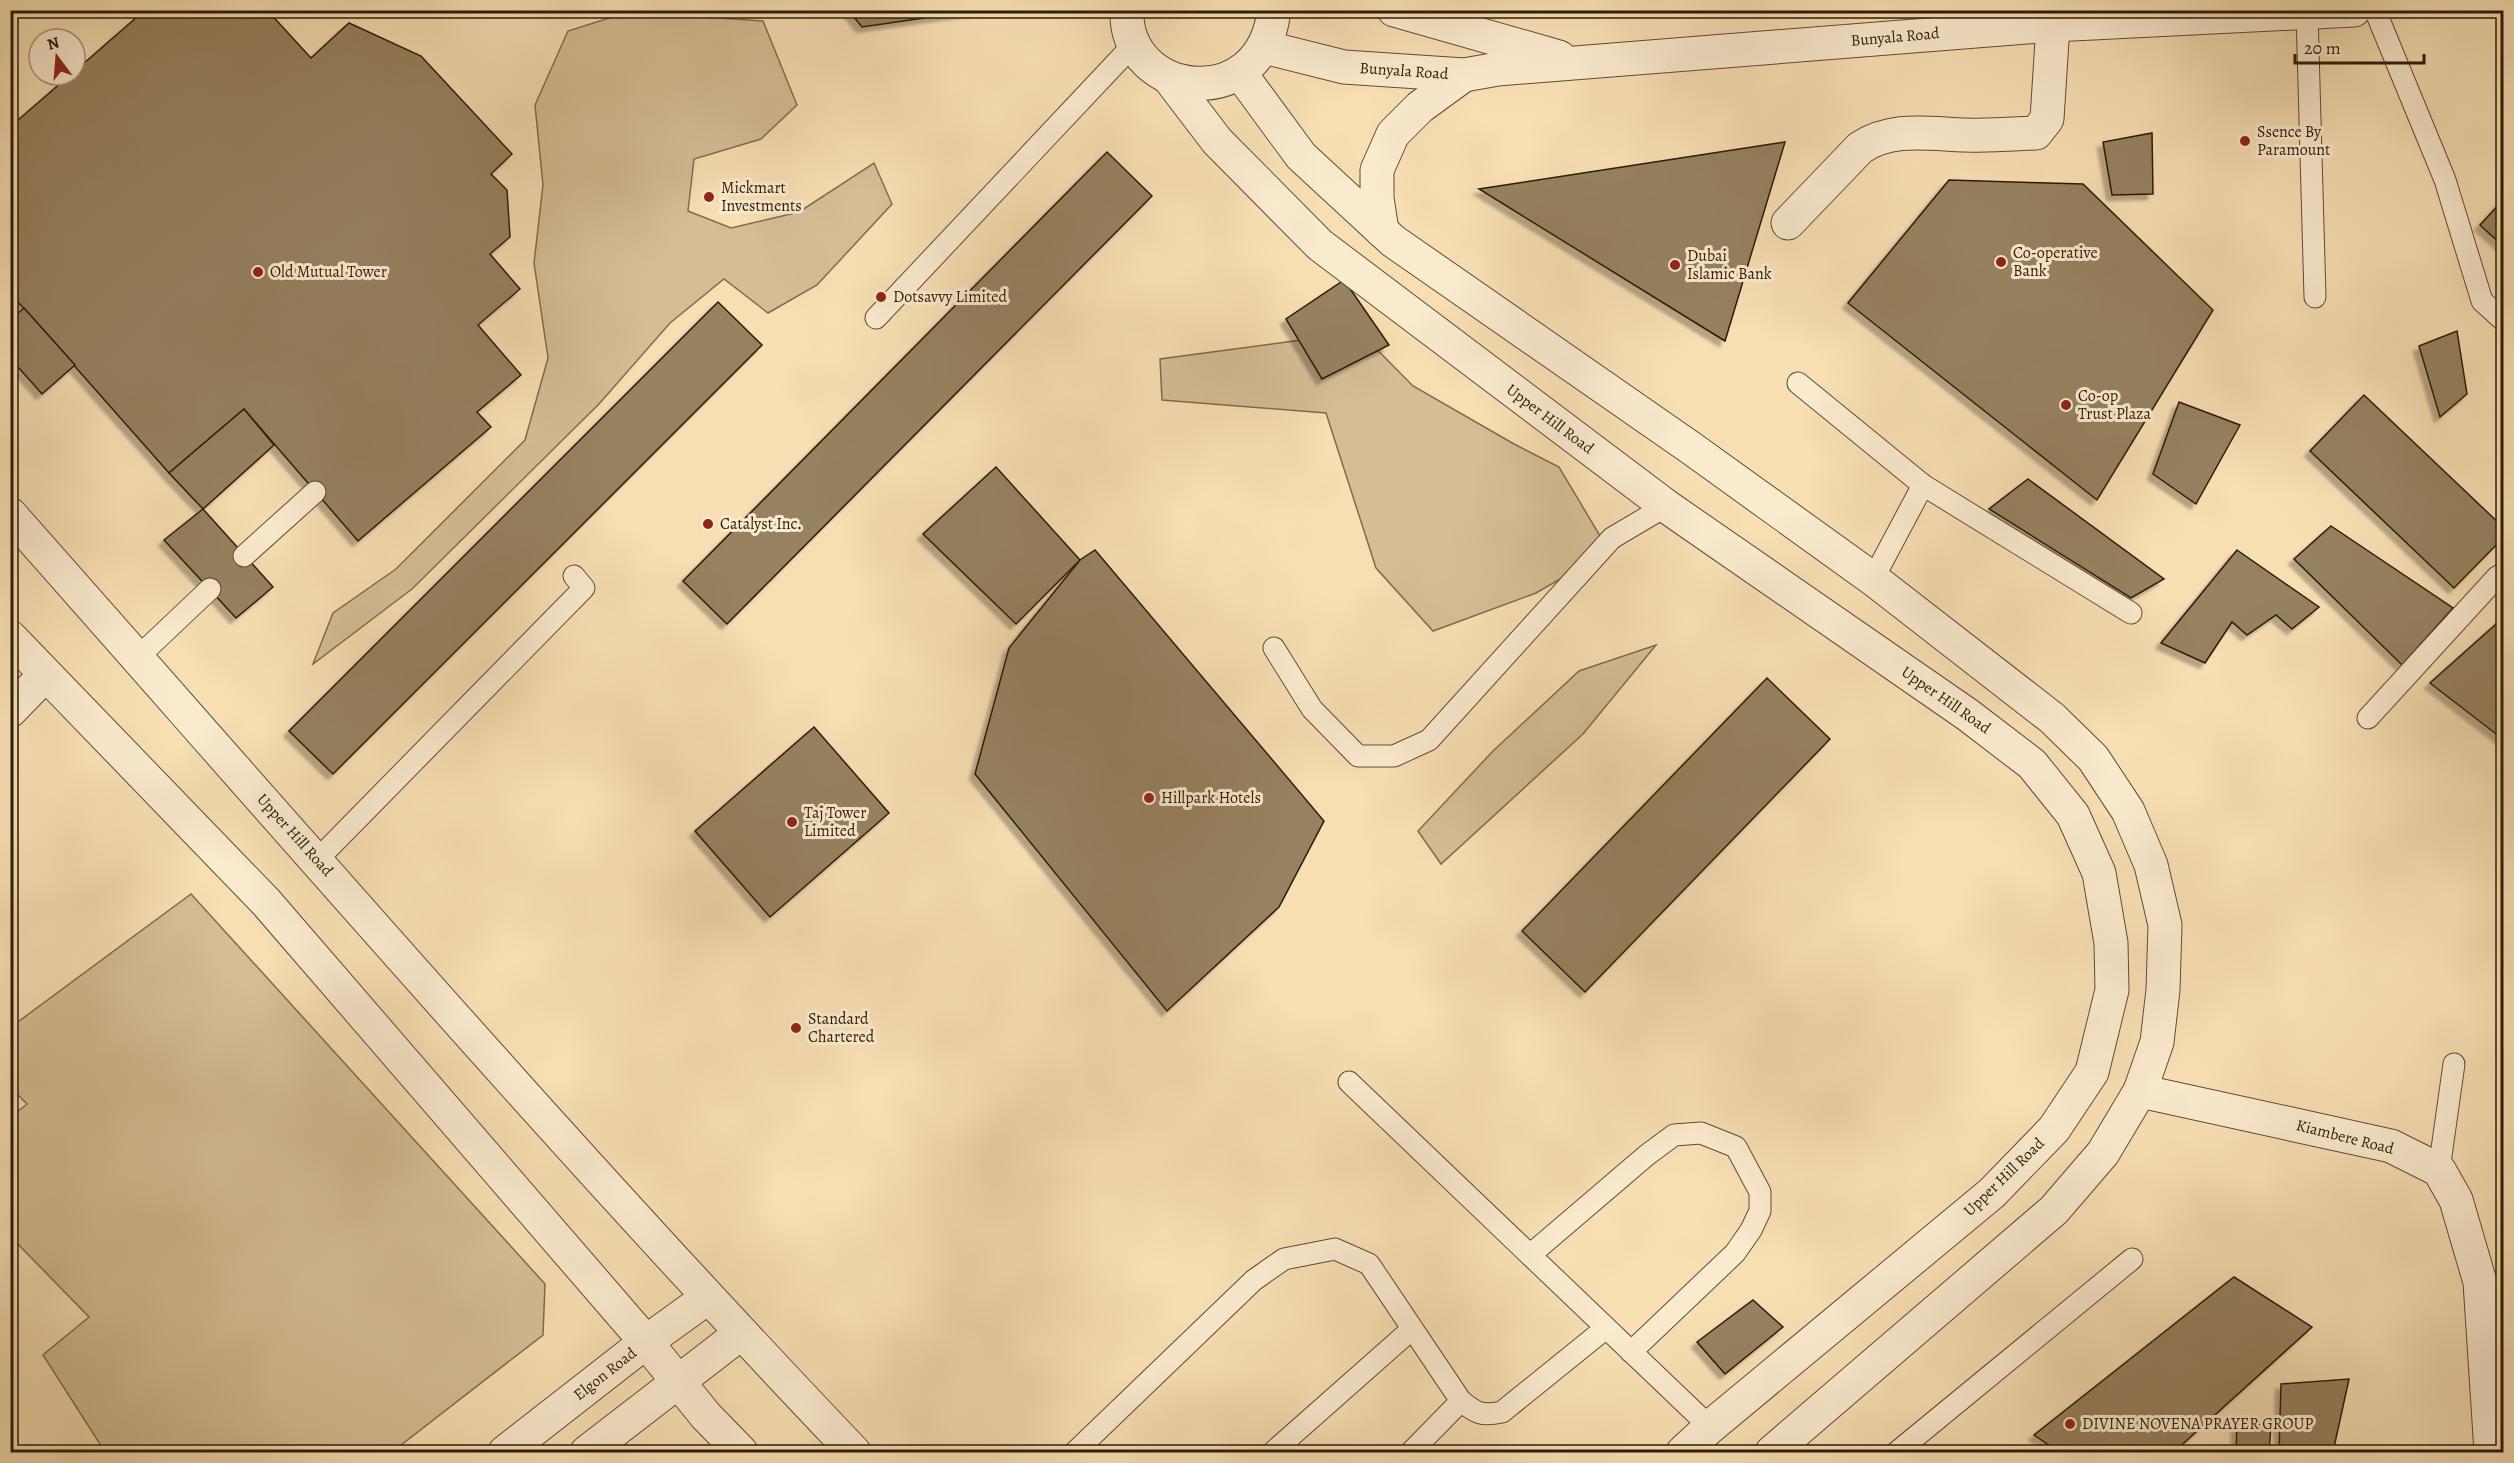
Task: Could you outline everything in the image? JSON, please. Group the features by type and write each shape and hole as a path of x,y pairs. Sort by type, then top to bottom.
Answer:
{"street":[{"path":"1127,10 1127,20 1134,44 1149,64 1169,78 1193,84 1217,82 1240,73 1254,61 1264,47 1272,28 1274,10"},
{"name":"Bunyala Road","path":"1394,10 1581,63"},
{"name":"Bunyala Road","path":"1264,47 1344,67 1464,75 1581,63 2053,24 2354,10"},
{"path":"1788,223 1860,148 1872,140 1912,132 1967,135 2036,133 2047,119 2053,24"},
{"path":"1240,73 1301,156 1393,241 1691,448 1873,579 2052,718 2093,758 2128,812 2151,865 2165,925 2163,990 2157,1042 2140,1091 2103,1153 2054,1210 1772,1452"},
{"path":"1382,231 1377,198 1377,170 1393,134 1420,107 1464,75"},
{"name":"Upper Hill Road","path":"1169,78 1217,141 1320,244 1666,506 1968,715 2032,764 2073,815 2099,873 2111,943 2112,990 2092,1072 2054,1129 1992,1192 1683,1452"},
{"name":"Upper Hill Road","path":"10,514 579,1156 740,1334 854,1452"},
{"path":"10,638 266,902 646,1342 706,1416 741,1452"},
{"path":"10,711 45,675"},
{"name":"Kiambere Road","path":"2140,1091 2391,1146 2439,1170"},
{"path":"2439,1170 2456,1200 2480,1282 2491,1452"},
{"name":"Elgon Road","path":"505,1452 646,1342 707,1298"},
{"path":"587,1452 740,1334"}],"lane":[{"path":"2375,10 2445,180 2482,301 2504,321"},
{"path":"2307,13 2314,297"},
{"path":"876,318 1134,44"},
{"path":"1798,383 1923,485 2131,613"},
{"path":"1873,579 1923,485"},
{"path":"244,556 315,492"},
{"path":"1274,648 1312,709 1358,756 1394,756 1429,740 1612,538 1666,506"},
{"path":"2368,718 2497,577 2504,573"},
{"path":"316,860 584,588 574,576"},
{"path":"137,658 210,590"},
{"path":"2439,1170 2454,1064"},
{"path":"1350,1082 1710,1427"},
{"path":"1530,1255 1647,1155 1674,1135 1701,1132 1736,1147 1760,1192 1760,1211 1751,1230 1735,1253 1631,1352"},
{"path":"1075,1452 1254,1280 1284,1260 1335,1249 1369,1264 1461,1401 1474,1412 1486,1415 1502,1412 1606,1328"},
{"path":"1897,1452 2132,1259"},
{"path":"1274,1452 1412,1329"},
{"path":"1411,1452 1461,1401"}],"shaded area":[{"path":"628,12 763,21 797,105 761,139 694,159 688,211 731,228 799,212 874,163 892,204 817,285 768,313 724,279 670,323 599,404 412,589 313,664 333,613 396,569 525,440 548,358 534,263 543,185 535,105 568,31"},
{"path":"1325,297 1413,386 1559,467 1609,551 1536,593 1433,631 1376,568 1326,413 1162,400 1160,359 1301,340"},
{"path":"1656,645 1583,734 1441,864 1418,831 1493,751 1579,671"},
{"path":"191,894 545,1284 543,1335 392,1452 105,1452 43,1355 89,1317 11,1237 11,1117 27,1104 11,1088 11,1027"}],"building":[{"name":"Old Mutual Tower","path":"145,10 267,10 311,58 349,23 421,56 512,154 491,174 507,190 510,237 490,254 520,289 478,325 521,375 477,412 491,427 358,541 244,409 169,473 10,293 10,127 56,87 87,87 87,61"},
{"path":"848,10 980,10 862,27"},
{"path":"2152,133 2153,194 2112,195 2103,142"},
{"name":"Dubai Islamic Bank","path":"1785,142 1725,341 1479,189"},
{"path":"1107,152 1152,196 727,624 683,581"},
{"name":"Co-op Trust Plaza","path":"1949,180 2083,184 2213,310 2097,500 1848,303"},
{"path":"2504,199 2504,247 2480,225"},
{"path":"1344,280 1389,345 1322,379 1286,319"},
{"path":"718,302 762,345 333,774 289,731"},
{"path":"24,308 75,365 42,394 10,358 10,320"},
{"path":"2457,331 2467,394 2440,417 2419,346"},
{"path":"2364,395 2504,528 2504,537 2454,588 2310,451"},
{"path":"2179,402 2240,425 2196,504 2153,474"},
{"path":"244,409 274,445 203,509 169,473"},
{"path":"996,467 1080,560 1016,624 923,534"},
{"path":"2028,479 2164,579 2131,598 1989,509"},
{"path":"203,509 273,587 236,618 164,540"},
{"path":"2331,526 2453,608 2402,665 2294,559"},
{"name":"Hillpark Hotels","path":"1095,550 1324,821 1279,907 1167,1011 975,774 1009,648 1080,560"},
{"path":"2237,550 2319,607 2292,629 2276,615 2247,635 2232,622 2205,663 2161,643"},
{"path":"2504,617 2504,740 2430,683"},
{"path":"1767,678 1830,739 1585,992 1522,931"},
{"name":"Taj Tower Limited","path":"814,727 889,813 770,917 695,831"},
{"path":"2234,1277 2312,1327 2174,1452 2059,1452 2034,1435"},
{"path":"1753,1300 1783,1327 1725,1374 1697,1342"},
{"path":"2349,1379 2333,1452 2279,1452 2281,1384"},
{"path":"2237,1422 2271,1426 2269,1452 2236,1452"}],"place":[{"name":"Ssence By Paramount","path":"2245,141"},
{"name":"Mickmart Investments","path":"709,197"},
{"name":"Co-operative Bank","path":"2001,262"},
{"name":"Dubai Islamic Bank","path":"1675,265"},
{"name":"Old Mutual Tower","path":"258,272"},
{"name":"Dotsavvy Limited","path":"881,297"},
{"name":"Co-op Trust Plaza","path":"2066,405"},
{"name":"Catalyst Inc.","path":"708,524"},
{"name":"Hillpark Hotels","path":"1149,798"},
{"name":"Taj Tower Limited","path":"792,822"},
{"name":"Standard Chartered","path":"796,1028"},
{"name":"DIVINE NOVENA PRAYER GROUP","path":"2070,1424"}]}
